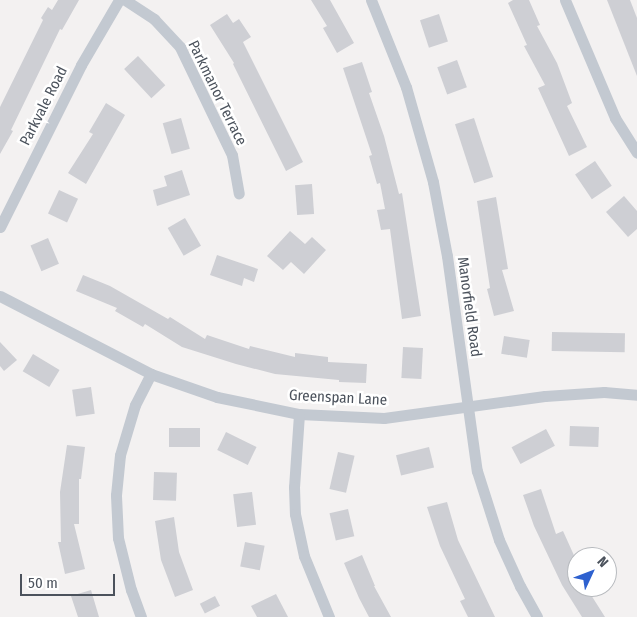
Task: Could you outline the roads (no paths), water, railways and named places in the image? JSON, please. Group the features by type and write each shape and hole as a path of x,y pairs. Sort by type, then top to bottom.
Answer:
{"street":[{"name":"Parkvale Road","path":"0,227 81,65 119,0"},
{"name":"Parkmanor Terrace","path":"125,0 154,19 180,47 232,155 239,193"},
{"name":"Manorfield Road","path":"371,0 406,87 434,182 447,256 477,471 499,540 520,586 538,617"},
{"path":"565,0 615,118 637,153"},
{"name":"Greenspan Lane","path":"0,296 151,374 217,397 299,414 384,418 544,396 604,392 637,395"},
{"path":"141,617 131,590 118,538 116,495 120,455 135,405 151,374"},
{"path":"299,414 294,487 295,514 304,556 329,617"}]}
